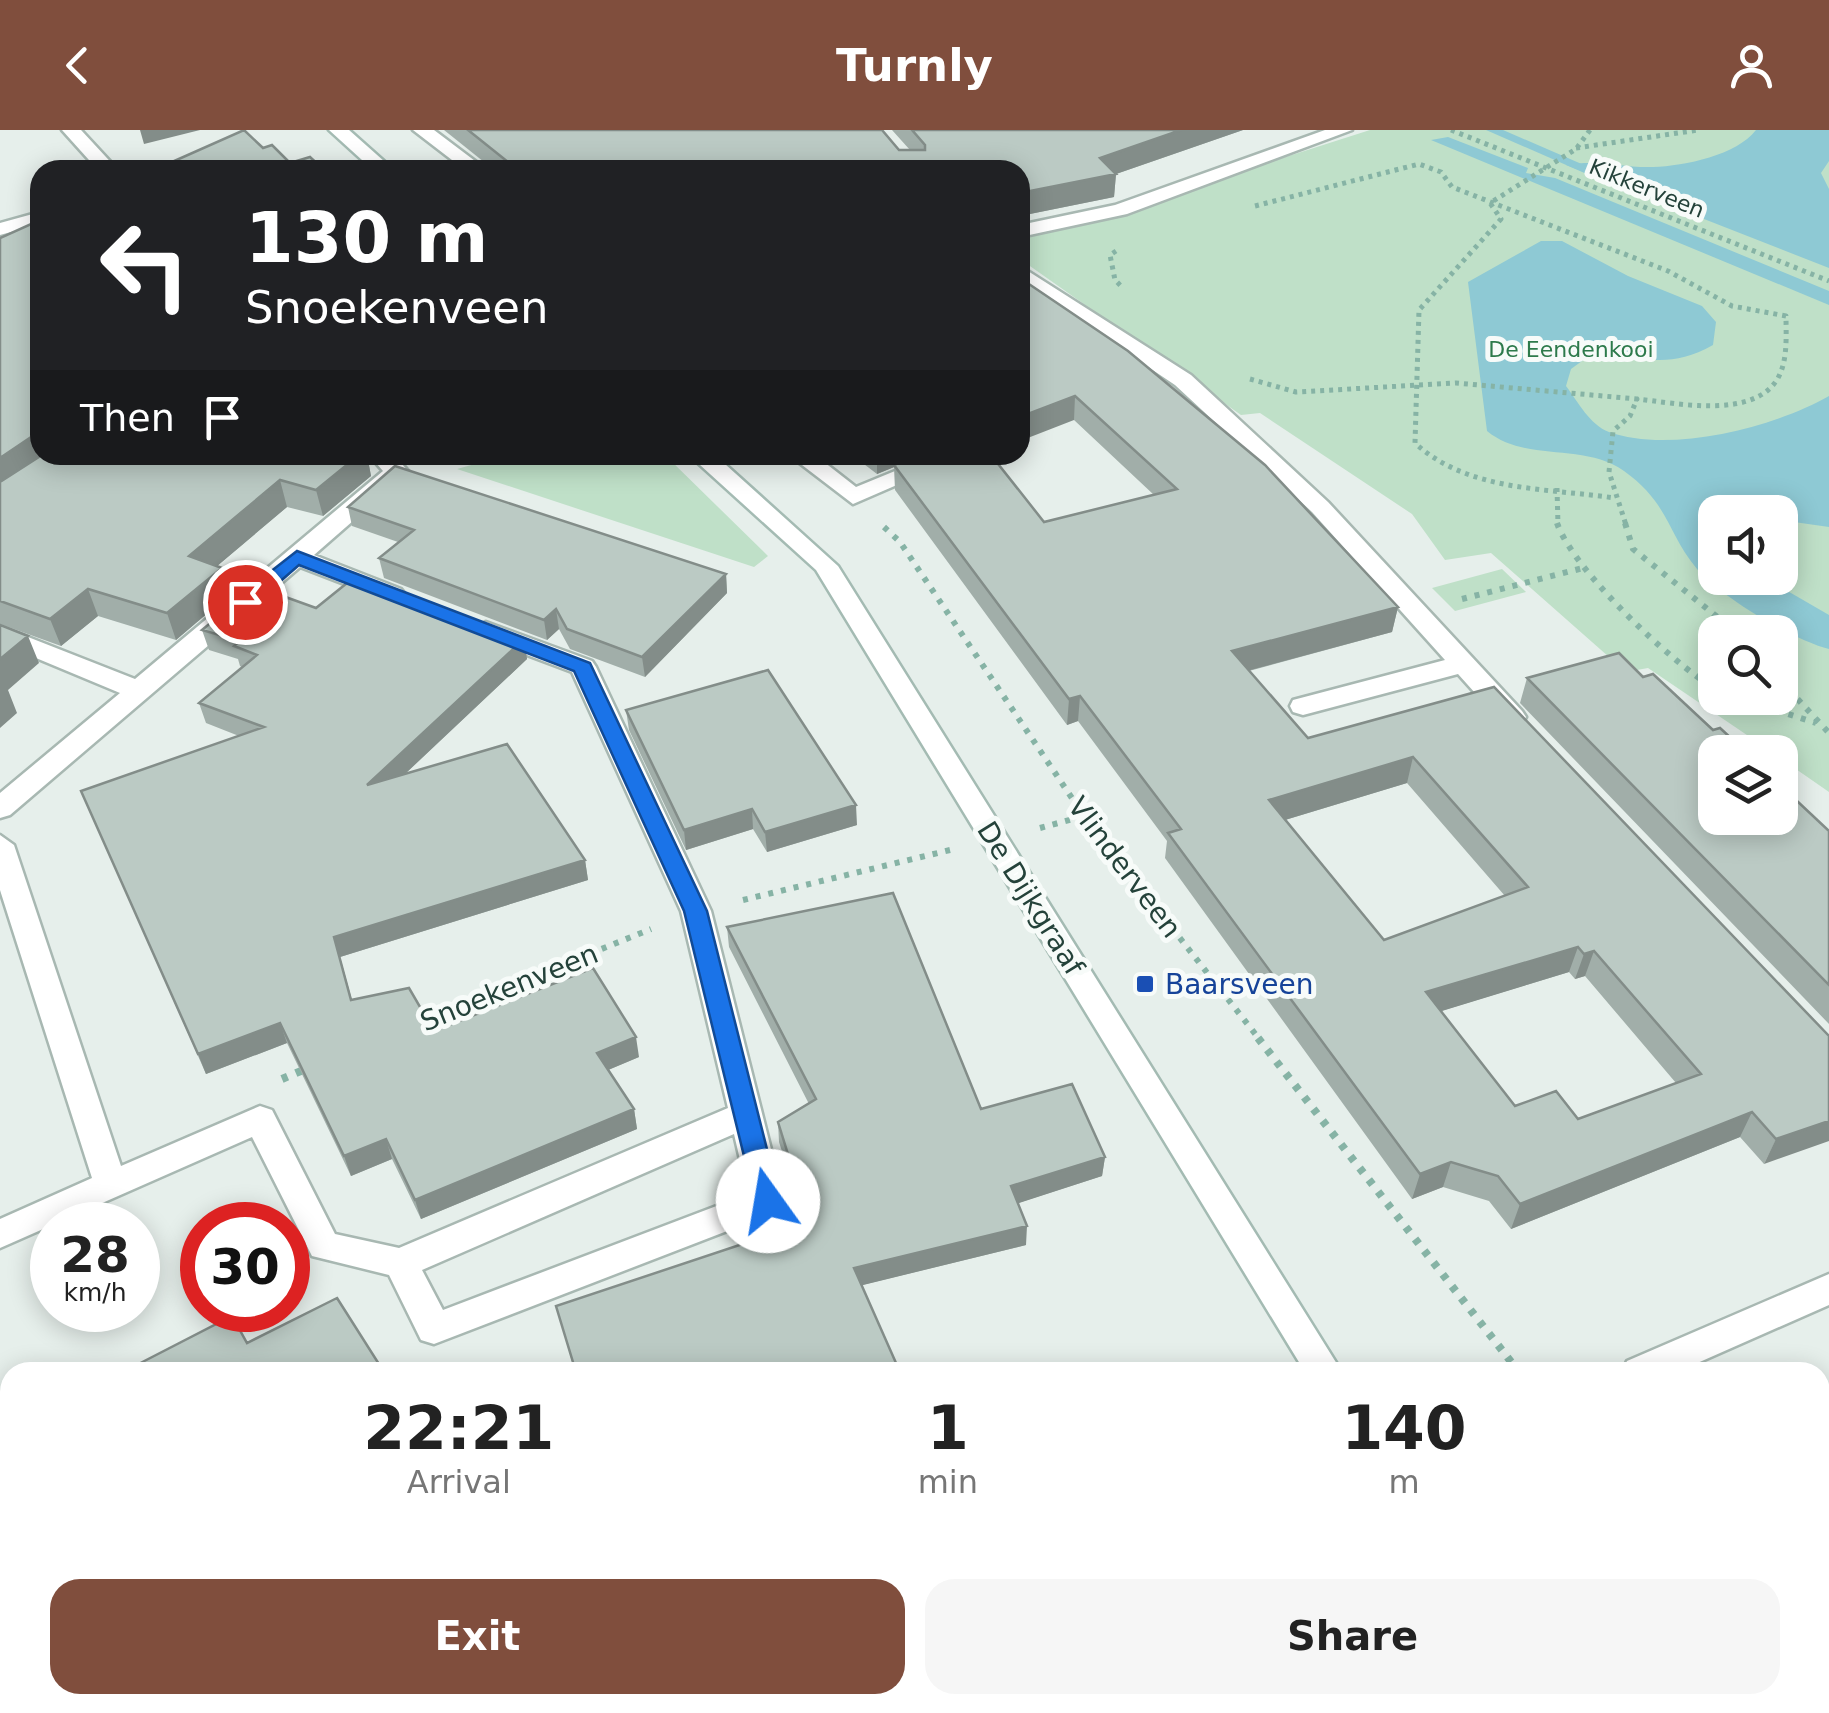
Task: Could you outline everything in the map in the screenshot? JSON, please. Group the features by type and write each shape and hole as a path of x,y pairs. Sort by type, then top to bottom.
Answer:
{"street":[{"path":"71,130 99,160"},
{"path":"338,130 372,160"},
{"path":"422,130 463,160"},
{"path":"1030,229 1120,210 1343,130"},
{"path":"0,229 30,221"},
{"path":"1030,279 1183,380 1320,507 1530,736"},
{"path":"0,808 397,472 390,465"},
{"name":"De Dijkgraaf","path":"712,465 826,566 1318,1362"},
{"path":"813,465 852,497 930,465"},
{"path":"297,557 422,605"},
{"path":"401,1263 434,1329 768,1201 696,911 582,667 458,619"},
{"path":"0,634 140,691"},
{"path":"1303,706 1462,664"},
{"path":"0,845 111,1186"},
{"path":"0,1234 260,1119 324,1246 401,1263 747,1114"},
{"path":"1663,1362 1829,1289"}],"path":[{"name":"Kikkerveen","path":"1450,130 1829,281"},
{"path":"1490,204 1568,154 1590,130"},
{"path":"1576,148 1698,130"},
{"path":"1234,369 1266,390 1299,393 1414,380 1714,406 1759,395 1777,382 1785,352 1786,316 1732,306 1668,271 1490,204 1452,186 1441,172 1418,164 1244,209"},
{"path":"1490,204 1501,219 1418,310 1415,443 1425,455 1469,477 1616,498"},
{"path":"1122,247 1110,255 1115,280 1126,292"},
{"path":"1638,399 1630,416 1613,431 1609,472 1633,548 1715,615"},
{"path":"1557,488 1553,514 1566,544 1655,639 1698,675"},
{"name":"Vlinderveen","path":"852,497 900,542 1084,816 1511,1362"},
{"path":"1415,610 1587,567"},
{"path":"1798,702 1816,724"},
{"path":"1789,715 1829,732"},
{"name":"Snoekenveen","path":"407,1028 696,911 1084,816"},
{"path":"262,1086 317,1065"}],"green space":[{"name":"De Eendenkooi","path":"1370,130 1829,130 1829,792 1798,770 1798,735 1747,735 1717,715 1798,715 1798,615 1698,615 1698,702 1648,668 1626,672 1491,553 1445,560 1412,514 1260,413 1241,415 1030,266 1030,230 1208,182"},
{"path":"471,465 675,465 768,556 754,567 457,469"},
{"path":"1502,569 1526,592 1455,611 1432,588"}],"water":[{"path":"1756,130 1829,130 1829,161 1821,173 1829,189 1829,268 1566,165 1680,164 1723,152"},
{"path":"1448,137 1528,168 1526,173 1555,178 1829,291 1829,305 1431,140"},
{"path":"1541,241 1562,241 1628,276 1702,306 1716,322 1713,345 1668,360 1593,353 1571,369 1566,386 1602,429 1634,438 1662,440 1752,427 1829,396 1829,527 1798,523 1798,495 1698,495 1698,570 1659,507 1624,471 1591,457 1519,447 1487,431 1468,282"},
{"path":"1728,595 1794,595 1829,615 1829,649 1798,636 1798,615 1758,615"}],"building":[{"path":"244,130 263,148 272,145 287,160 176,160"},
{"path":"468,130 882,130 899,150 925,150 912,130 1181,130 1100,158 1116,174 1030,191 1030,160 506,160"},
{"path":"30,224 30,438 0,458 0,238"},
{"path":"1030,285 1128,351 1265,465 1398,607 1232,651 1308,738 1494,687 1829,1036 1829,1121 1776,1139 1752,1112 1520,1204 1498,1176 1451,1162 1420,1174 1168,833 1181,829 1080,696 1069,699 894,465 999,465 1044,522 1177,489 1075,396 1030,413","holes":["1413,757 1528,887 1384,940 1269,800","1578,947 1584,954 1594,951 1701,1074 1578,1119 1556,1091 1515,1106 1426,992"]},
{"path":"30,463 347,465 316,490 280,480 189,556 222,568 167,613 88,589 50,619 0,601 0,482"},
{"path":"395,466 726,574 642,657 567,629 556,609 544,620 379,558 414,530 348,507"},
{"path":"357,575 524,639 367,785 507,744 585,860 334,937 351,1000 409,988 434,1031 593,968 636,1037 597,1053 634,1109 415,1200 386,1139 344,1156 280,1023 198,1054 81,791 264,727 199,703 257,655 234,646 240,641 202,630 255,586 316,608"},
{"path":"0,625 28,636 0,659"},
{"path":"1619,653 1643,677 1653,674 1713,730 1720,728 1728,735 1698,735 1698,835 1798,835 1798,802 1829,831 1829,985 1527,678"},
{"path":"768,670 856,805 765,832 752,809 684,830 626,710"},
{"path":"893,893 981,1109 1072,1084 1105,1157 1011,1186 1027,1226 854,1268 896,1362 573,1362 556,1306 809,1222 778,1122 816,1099 727,927"},
{"path":"337,1298 378,1362 142,1362 201,1332 241,1332 247,1343 269,1332 310,1332 310,1312"}],"waterway":[{"path":"1492,130 1594,172"}],"place":[{"name":"Baarsveen","path":"1145,984"}],"route":[{"path":"245,602 297,557 582,667 696,911 768,1201"}]}
